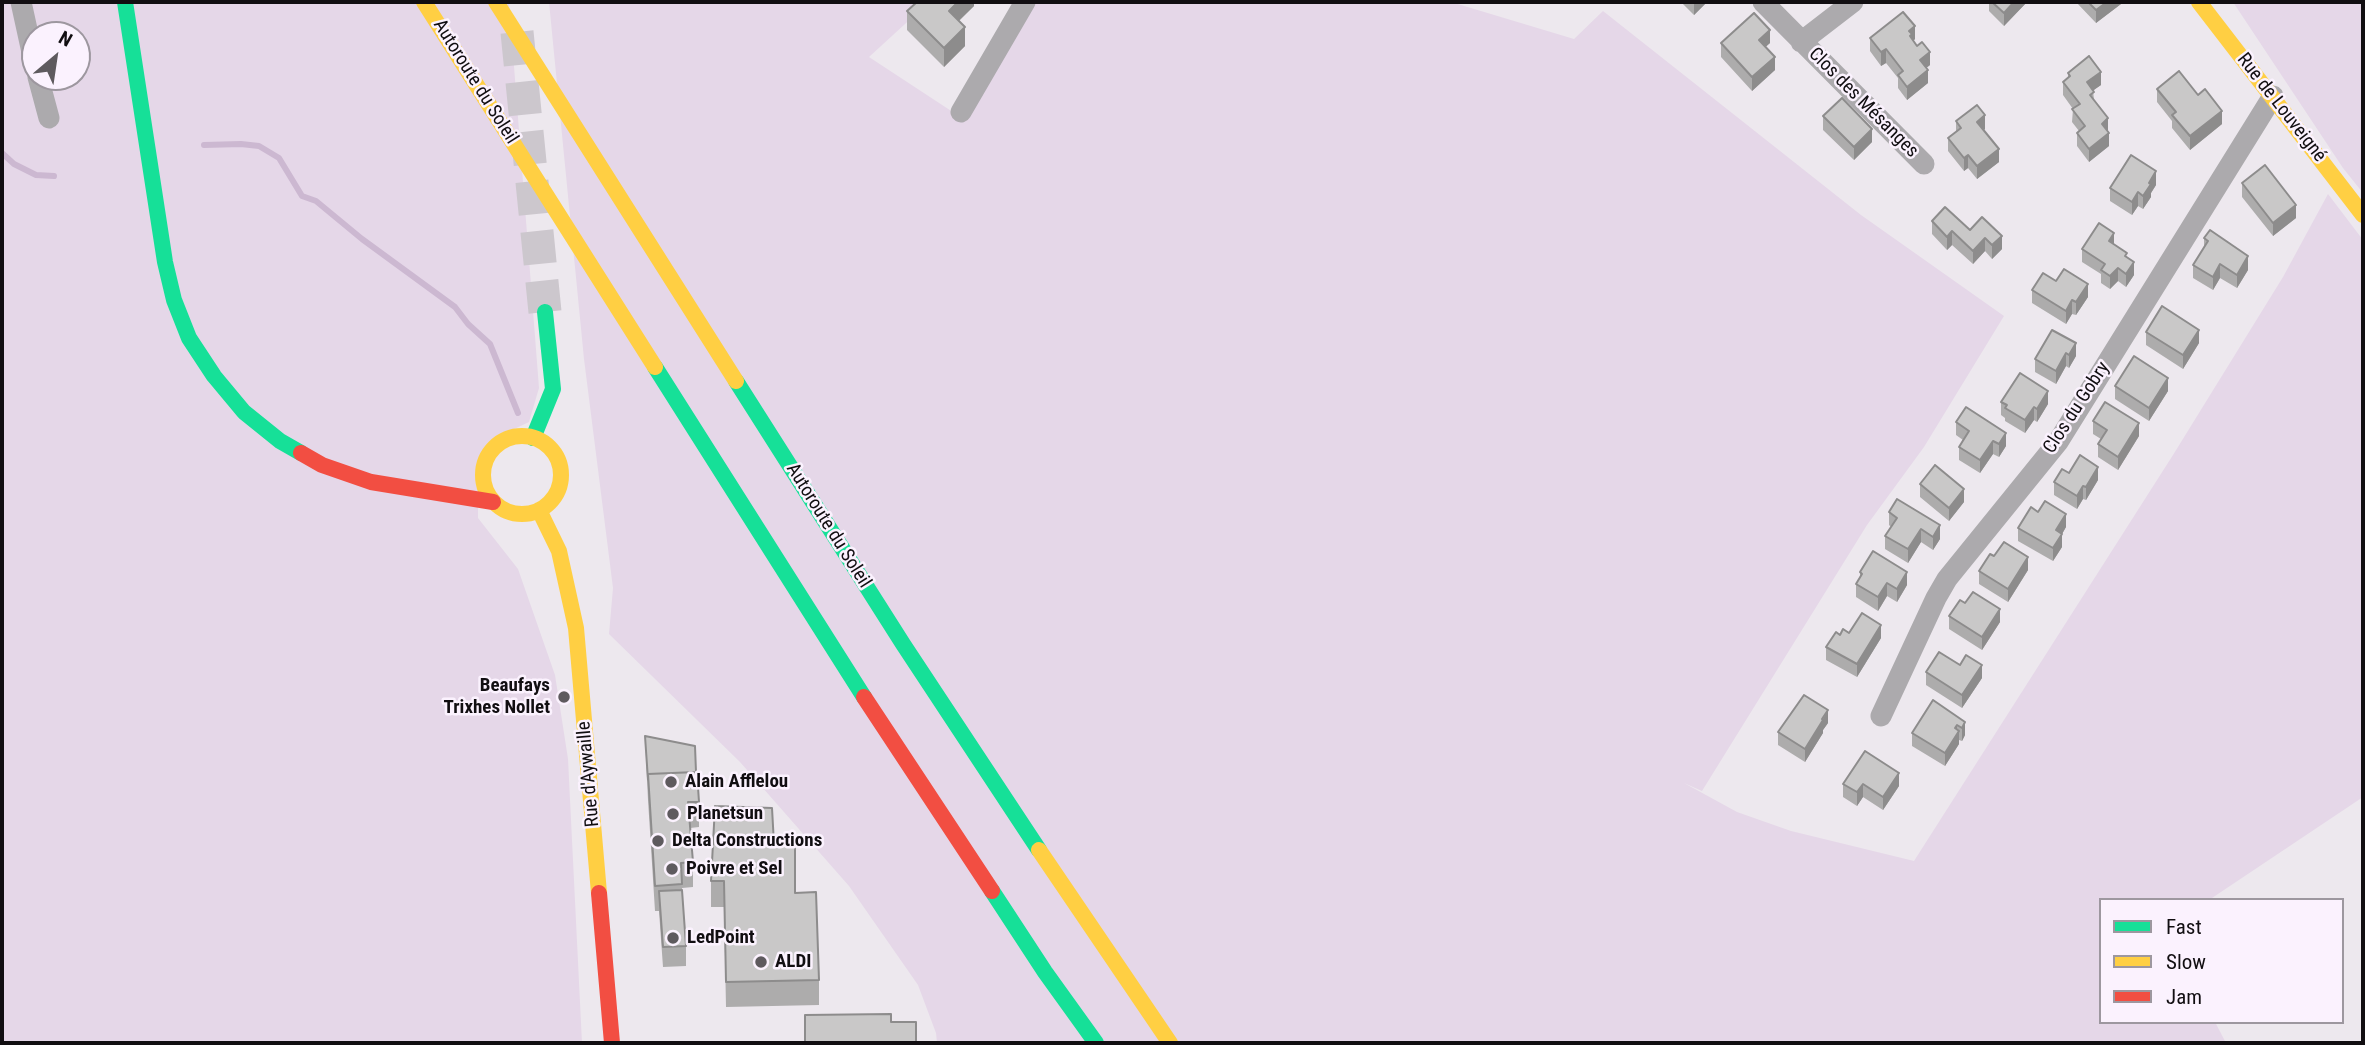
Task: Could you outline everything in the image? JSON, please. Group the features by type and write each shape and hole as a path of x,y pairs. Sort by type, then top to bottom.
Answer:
{"main road":[{"path":"125,2 165,262 174,300 189,338 214,376 244,412 280,441 322,465 371,482 493,502"},
{"name":"Autoroute du Soleil","path":"424,2 859,689 1096,1043"},
{"name":"Autoroute du Soleil","path":"496,2 903,645 1092,931 1170,1043"},
{"name":"Rue de Louveigné","path":"2199,2 2363,215"},
{"path":"533,438 553,389 545,312"},
{"path":"533,438 545,444 554,454 561,479 550,502 527,514 514,514 493,502 485,490 482,475 485,461 493,449 505,440 533,438"},
{"name":"Rue d'Aywaille","path":"539,510 559,551 576,628 612,1043"}],"street":[{"path":"21,2 25,21"},
{"path":"961,112 1025,2"},
{"name":"Clos des Mésanges","path":"1763,2 1924,164"},
{"name":"Clos des Mésanges","path":"1801,42 1853,2"},
{"path":"42,91 50,118"},
{"name":"Clos du Gobry","path":"1881,716 1947,579 2057,442 2273,96"}],"shaded area":[{"path":"2,2 509,2 539,388 529,422 493,439 478,462 478,518 518,569 555,675 568,759 582,1043 2,1043"},
{"path":"549,2 929,2 869,57 965,120 1036,2 1451,2 1574,39 1603,11 1861,215 2004,316 1924,447 1867,525 1702,791 1684,783 1737,812 1791,831 1914,861 2173,455 2283,277 2328,194 2363,240 2363,797 2212,898 2099,898 2099,1024 2216,1024 2226,1043 937,1043 936,1033 918,985 849,886 740,762 609,634 613,588 584,359"},
{"path":"2233,2 2363,2 2363,193 2343,168"}],"building":[{"path":"917,2 958,2 949,11 965,27 944,48 907,11"},
{"path":"1992,2 2014,2 2004,13"},
{"path":"2088,2 2107,2 2096,10"},
{"path":"1903,12 1915,26 1909,31 1912,34 1910,36 1917,46 1922,42 1930,52 1920,60 1928,70 1907,87 1898,75 1903,71 1886,49 1881,52 1870,38"},
{"path":"1754,13 1770,30 1759,40 1775,57 1752,77 1721,43"},
{"path":"2089,56 2101,72 2087,82 2094,92 2090,95 2108,118 2102,124 2109,133 2089,149 2077,133 2085,126 2072,109 2080,104 2063,82 2070,76 2068,73"},
{"path":"2179,71 2198,95 2205,89 2222,111 2190,136 2172,115 2176,112 2157,89"},
{"path":"1842,98 1872,129 1854,147 1823,116"},
{"path":"1977,105 1985,115 1977,122 1999,149 1977,166 1968,155 1964,158 1948,138 1961,128 1956,121"},
{"path":"2131,155 2156,171 2143,196 2138,192 2132,202 2110,188"},
{"path":"2265,165 2296,205 2273,223 2242,183"},
{"path":"1945,207 1970,230 1982,217 2002,236 1992,245 1985,238 1973,251 1952,231 1947,237 1932,221"},
{"path":"2099,223 2114,233 2109,241 2127,253 2125,256 2134,262 2126,274 2118,268 2110,276 2101,270 2105,264 2082,249"},
{"path":"2210,230 2248,256 2237,275 2220,264 2213,277 2193,265 2208,241 2204,238"},
{"path":"2064,269 2088,284 2076,302 2072,300 2066,311 2032,290 2043,273 2056,281"},
{"path":"2162,306 2199,330 2183,355 2146,332"},
{"path":"2052,330 2076,343 2069,355 2066,353 2056,371 2035,359"},
{"path":"2134,356 2168,378 2149,408 2115,386"},
{"path":"2020,373 2048,391 2037,409 2034,407 2025,420 2005,408 2007,405 2001,402"},
{"path":"2105,402 2139,423 2118,457 2098,444 2107,430 2093,421"},
{"path":"1966,407 2006,433 1999,444 1993,441 1980,460 1959,447 1969,431 1956,422"},
{"path":"2080,455 2098,467 2077,496 2054,482 2062,469 2069,473"},
{"path":"1935,465 1964,489 1949,508 1920,484"},
{"path":"1897,499 1940,525 1933,537 1921,529 1908,549 1885,536 1897,518 1889,512"},
{"path":"2045,501 2066,514 2056,530 2062,534 2053,548 2018,528 2031,507 2038,512"},
{"path":"2004,542 2028,557 2008,589 1979,571 1990,554 1994,556"},
{"path":"1873,551 1907,572 1897,589 1887,583 1878,597 1856,584"},
{"path":"1973,592 2000,609 1982,637 1949,616 1960,600 1965,603"},
{"path":"1862,613 1881,625 1857,664 1826,647 1836,632 1840,635 1843,629 1849,633"},
{"path":"1939,652 1960,665 1966,655 1982,665 1962,695 1926,672"},
{"path":"1804,695 1828,710 1805,749 1778,732"},
{"path":"1933,700 1965,722 1962,728 1957,725 1955,728 1959,731 1945,753 1912,733"},
{"path":"645,736 695,746 696,772 648,774 648,780"},
{"path":"1865,751 1899,773 1883,797 1863,784 1857,792 1843,784"},
{"path":"697,772 699,802 688,802 693,862 681,863 682,884 655,886 648,774"},
{"path":"715,806 772,808 774,844 795,844 795,893 816,892 819,980 726,982 724,881 711,881"},
{"name":"LedPoint","path":"682,890 686,946 663,947 659,891"},
{"path":"891,1014 891,1022 916,1022 916,1043 805,1043 805,1015"}],"waterway":[{"path":"204,145 259,146 279,158 302,196 316,201 362,239 455,307 468,324 490,344 518,413"},
{"path":"2,153 14,164 36,175 54,176"}],"tunnel":[{"path":"517,32 545,312"}],"traffic: fast":[{"path":"125,2 165,262 174,300 189,338 214,376 244,412 280,441 301,453"},
{"path":"533,438 553,389 545,312"},
{"path":"655,367 864,697"},
{"path":"736,381 903,644 1039,850"},
{"path":"992,891 1096,1043"}],"traffic: slow":[{"path":"424,2 655,367"},
{"path":"496,2 736,381"},
{"path":"2199,2 2363,215"},
{"path":"522,436 537,439 554,453 561,475 558,490 544,507 522,514 507,511 490,497 483,475 486,460 500,443 522,436"},
{"path":"539,510 559,551 576,628 599,893"},
{"path":"1039,850 1170,1043"}],"traffic: jam":[{"path":"301,453 322,465 371,482 493,502"},
{"path":"864,697 992,891"},
{"path":"599,893 612,1043"}],"place":[{"name":"Beaufays Trixhes Nollet","path":"564,697"},
{"name":"Alain Afflelou","path":"671,782"},
{"name":"Planetsun","path":"673,814"},
{"name":"Delta Constructions","path":"658,841"},
{"name":"Poivre et Sel","path":"672,869"},
{"name":"LedPoint","path":"673,938"},
{"name":"ALDI","path":"761,962"}]}
